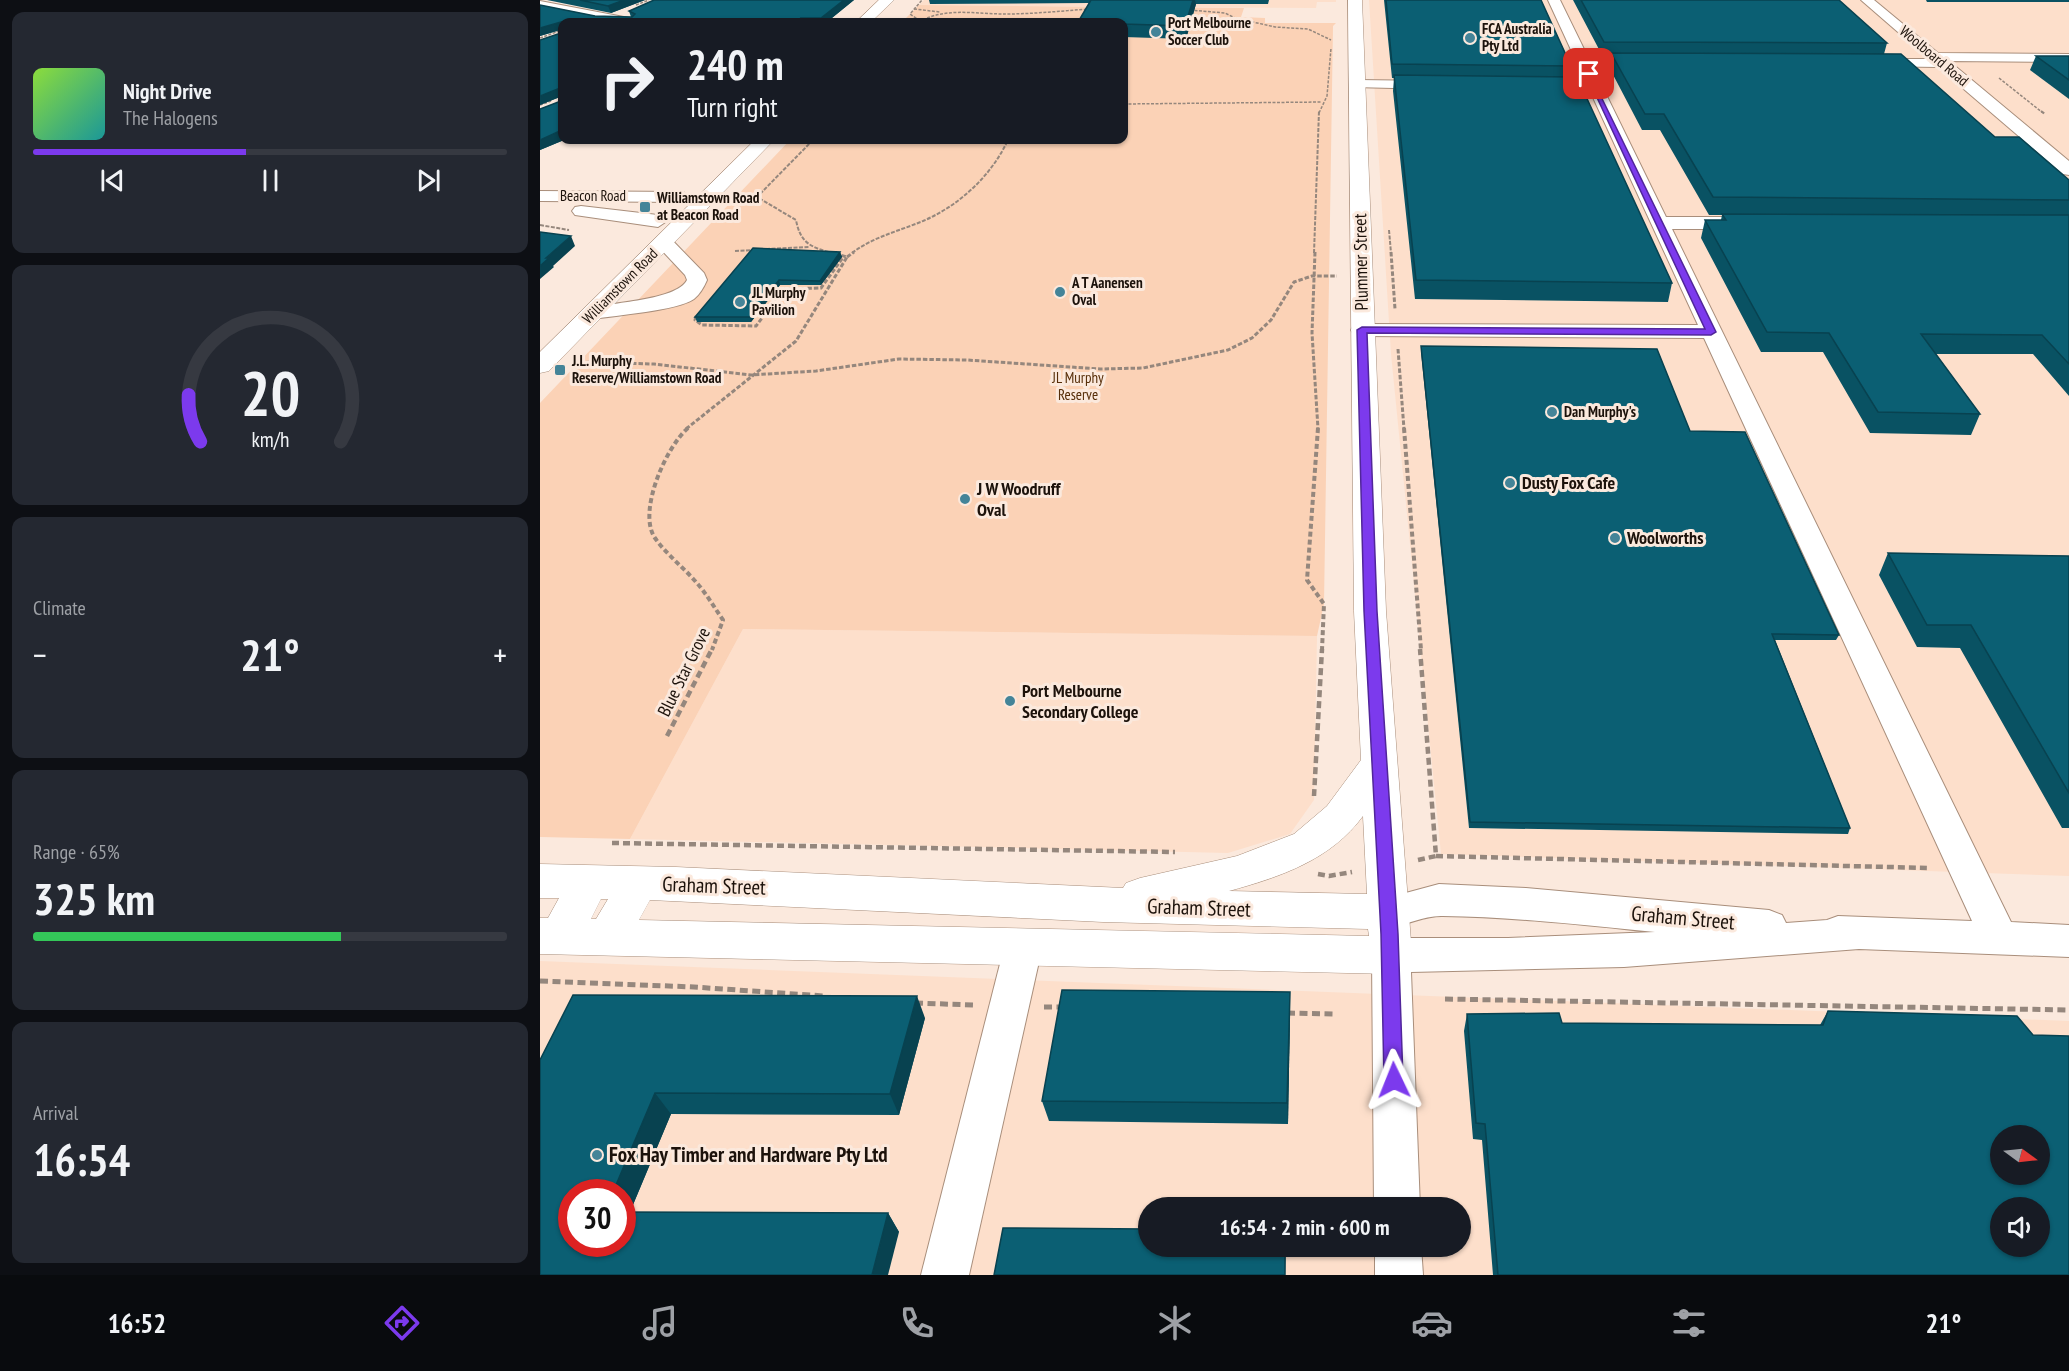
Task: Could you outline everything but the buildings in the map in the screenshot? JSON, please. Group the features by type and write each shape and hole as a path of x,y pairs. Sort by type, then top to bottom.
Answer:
{"main road":[{"path":"867,18 887,0"},
{"name":"Plummer Street","path":"1355,0 1370,611 1391,956"},
{"path":"888,18 909,4"},
{"name":"Williamstown Road","path":"694,202 740,144"},
{"name":"Williamstown Road","path":"540,337 760,144"},
{"name":"Williamstown Road","path":"540,366 593,313 660,232"},
{"path":"1103,905 1232,872 1297,851 1334,825 1380,760"},
{"path":"608,938 638,883"},
{"name":"Graham Street","path":"554,903 638,883 1103,905 1389,912"},
{"name":"Graham Street","path":"554,903 608,938 1391,956"}],"street":[{"path":"1554,0 1589,61 1587,86 1660,223 2000,940"},
{"path":"1858,1 1867,0"},
{"name":"Woolboard Road","path":"1867,0 2069,170"},
{"path":"540,5 593,18"},
{"path":"1855,63 1972,57 2069,58"},
{"path":"1358,84 1453,85"},
{"name":"Beacon Road","path":"540,196 694,202"},
{"name":"Beacon Road","path":"540,204 639,221 660,232"},
{"path":"1660,223 1765,224"},
{"path":"593,313 672,300 691,289 697,280 660,232"},
{"path":"1362,330 1711,332"},
{"name":"Graham Street","path":"1389,912 1439,900 1493,902 1856,934 2069,941"},
{"name":"Graham Street","path":"1391,956 1581,954 1856,934"},
{"path":"945,1275 1023,948"},
{"name":"Plummer Street","path":"1391,956 1397,1197"},
{"path":"1398,1257 1399,1275"}],"path":[{"path":"909,4 922,0"},
{"path":"909,4 947,13"},
{"path":"909,4 910,14 915,18"},
{"path":"927,18 947,13 1007,14 1094,9"},
{"path":"1185,9 1225,13 1235,18 1275,27 1311,30 1331,39 1327,96 1319,108 1312,276 1312,333 1318,427 1307,580 1324,604 1314,800"},
{"path":"540,38 558,31"},
{"path":"1972,57 2045,114"},
{"path":"540,105 555,99"},
{"path":"1128,104 1323,102"},
{"path":"809,144 781,176 757,197 796,220 796,230 810,247"},
{"path":"672,300 697,314 695,320 702,325 756,326 784,289 821,288 846,256 870,240 934,216 952,205 1003,152 1006,144"},
{"path":"735,251 810,247 846,256"},
{"path":"751,375 796,341 846,256"},
{"path":"540,366 626,362 751,375 816,371 899,359 967,360 1100,369 1153,366 1228,350 1251,338 1271,320 1294,282 1312,276 1393,276"},
{"name":"Blue Star Grove","path":"667,736 710,658 723,620 698,584 652,536 650,507 658,472 673,444 697,420 751,375"},
{"path":"612,843 1181,853"},
{"path":"1436,856 1966,869"},
{"path":"540,981 694,987 837,997"},
{"path":"1445,999 2069,1010"},
{"path":"908,1002 1066,1008"},
{"path":"1275,1013 1333,1014"}],"shaded area":[{"path":"924,0 1336,0 1336,2 1317,2 1316,8 919,5"},
{"path":"1369,0 2069,0 2069,876 1441,854 1391,354"},
{"name":"Port Melbourne Secondary College","path":"743,629 1317,636 1314,800 1290,834 1228,853 630,839"},
{"path":"540,961 2069,1021 2069,1275 540,1275"}],"green space":[{"name":"JL Murphy Reserve","path":"919,5 1244,8 1241,17 1265,18 1265,23 1336,23 1333,26 1324,604 1317,636 743,629 630,839 540,837 540,403 786,144 1128,144 1128,18 906,18"}],"place":[{"name":"Port Melbourne Soccer Club","path":"1156,32"},
{"name":"FCA Australia Pty Ltd","path":"1470,38"},
{"name":"Williamstown Road at Beacon Road","path":"645,207"},
{"name":"A T Aanensen Oval","path":"1060,292"},
{"name":"JL Murphy Pavilion","path":"740,302"},
{"name":"J.L. Murphy Reserve/Williamstown Road","path":"560,370"},
{"name":"Dan Murphy's","path":"1552,412"},
{"name":"Dusty Fox Cafe","path":"1510,483"},
{"name":"J W Woodruff Oval","path":"965,499"},
{"name":"Woolworths","path":"1615,538"},
{"name":"Port Melbourne Secondary College","path":"1010,701"},
{"name":"Fox Hay Timber and Hardware Pty Ltd","path":"597,1155"}],"route":[{"path":"1394,1080 1390,934 1370,611 1362,330 1711,332 1589,74"}]}
